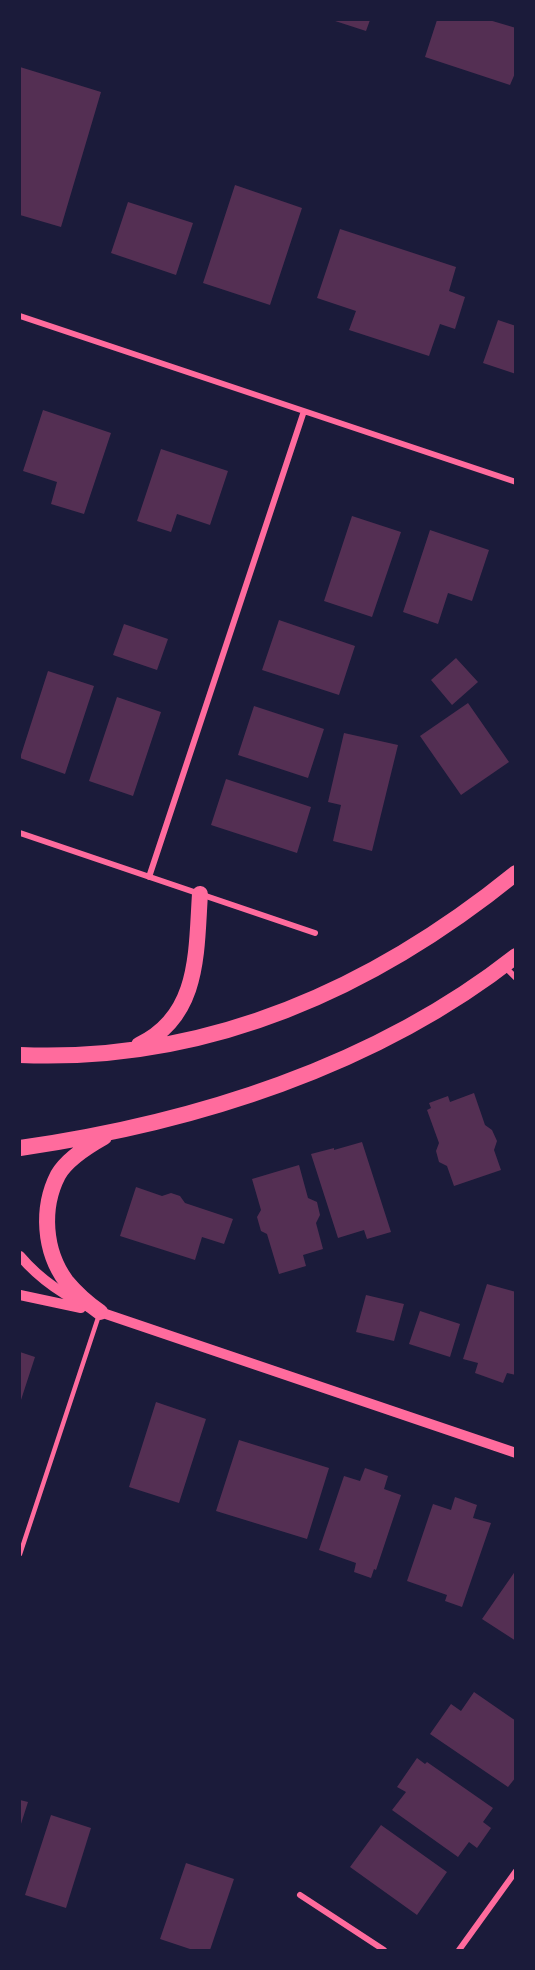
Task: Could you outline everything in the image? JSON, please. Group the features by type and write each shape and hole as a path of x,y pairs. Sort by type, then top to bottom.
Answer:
{"highway":[{"path":"20,1055 73,1056 126,1052 235,1028 292,1008 335,990 428,938 516,873"},
{"path":"126,1052 156,1035 172,1021 182,1005 188,991 195,958 200,894"},
{"path":"20,1148 116,1131 227,1101 329,1064 430,1014 461,996 510,961"},
{"path":"100,1312 74,1291 57,1265 47,1235 46,1218 49,1201 59,1174 82,1151 116,1131"}],"street":[{"path":"20,316 516,482"},
{"path":"149,877 304,411"},
{"path":"20,833 315,933"},
{"path":"510,961 516,978"},
{"path":"20,1256 49,1285 100,1312 516,1453"},
{"path":"20,1295 100,1312"},
{"path":"459,1950 516,1871"},
{"path":"300,1895 384,1950"}],"lane":[{"path":"20,1554 100,1312"}],"building":[{"path":"332,20 370,20 366,31"},
{"path":"437,20 489,20 516,28 516,71 510,85 425,57"},
{"path":"20,67 101,92 61,227 20,215"},
{"path":"235,185 302,208 270,305 203,283"},
{"path":"128,202 193,223 176,275 111,253"},
{"path":"340,229 456,267 449,291 465,297 455,329 440,324 429,356 349,330 356,311 317,298"},
{"path":"498,320 516,326 516,374 483,363"},
{"path":"43,410 111,433 84,514 51,504 57,482 23,471"},
{"path":"161,449 228,471 210,525 177,514 171,532 137,521"},
{"path":"352,516 401,532 372,617 324,601"},
{"path":"430,530 489,550 472,601 448,593 438,624 403,612"},
{"path":"279,620 355,646 339,695 262,670"},
{"path":"124,624 168,639 157,670 113,655"},
{"path":"456,658 478,682 452,705 431,680"},
{"path":"48,671 94,686 65,774 20,758"},
{"path":"117,697 161,712 133,796 89,781"},
{"path":"468,703 509,762 461,795 420,736"},
{"path":"254,706 324,729 308,778 238,755"},
{"path":"344,733 398,745 372,851 333,841 341,805 328,802"},
{"path":"226,779 311,807 297,853 211,825"},
{"path":"474,1093 485,1125 492,1130 497,1141 494,1150 501,1170 454,1186 447,1166 439,1162 436,1151 439,1143 427,1110 431,1108 429,1103 448,1096 450,1102"},
{"path":"362,1142 391,1232 367,1239 364,1230 338,1238 311,1154"},
{"path":"299,1165 308,1198 317,1202 320,1215 316,1223 323,1249 303,1255 306,1266 279,1274 267,1234 261,1231 257,1217 261,1210 252,1179"},
{"path":"136,1187 162,1196 171,1193 180,1196 185,1203 233,1219 224,1244 202,1237 195,1260 120,1236"},
{"path":"487,1284 516,1292 516,1375 507,1373 503,1383 475,1373 478,1363 463,1359"},
{"path":"366,1295 404,1304 394,1341 356,1332"},
{"path":"420,1311 460,1324 450,1357 409,1344"},
{"path":"20,1352 35,1357 20,1403"},
{"path":"156,1402 206,1419 179,1503 129,1487"},
{"path":"239,1440 329,1468 307,1539 216,1511"},
{"path":"365,1468 388,1476 384,1489 401,1495 376,1570 374,1569 371,1578 354,1572 356,1563 319,1550 344,1476 360,1481"},
{"path":"455,1497 477,1505 473,1518 491,1523 462,1607 445,1601 447,1595 407,1581 433,1504 451,1510"},
{"path":"516,1570 516,1641 482,1619"},
{"path":"474,1692 516,1721 516,1777 508,1787 430,1734 451,1704 461,1711"},
{"path":"417,1758 425,1764 427,1762 493,1808 483,1822 491,1828 477,1848 469,1842 458,1857 392,1810 406,1792 397,1787"},
{"path":"20,1800 28,1802 20,1827"},
{"path":"51,1815 91,1828 66,1908 25,1895"},
{"path":"381,1825 447,1872 417,1915 350,1867"},
{"path":"186,1863 234,1879 210,1950 193,1950 160,1939"}]}
